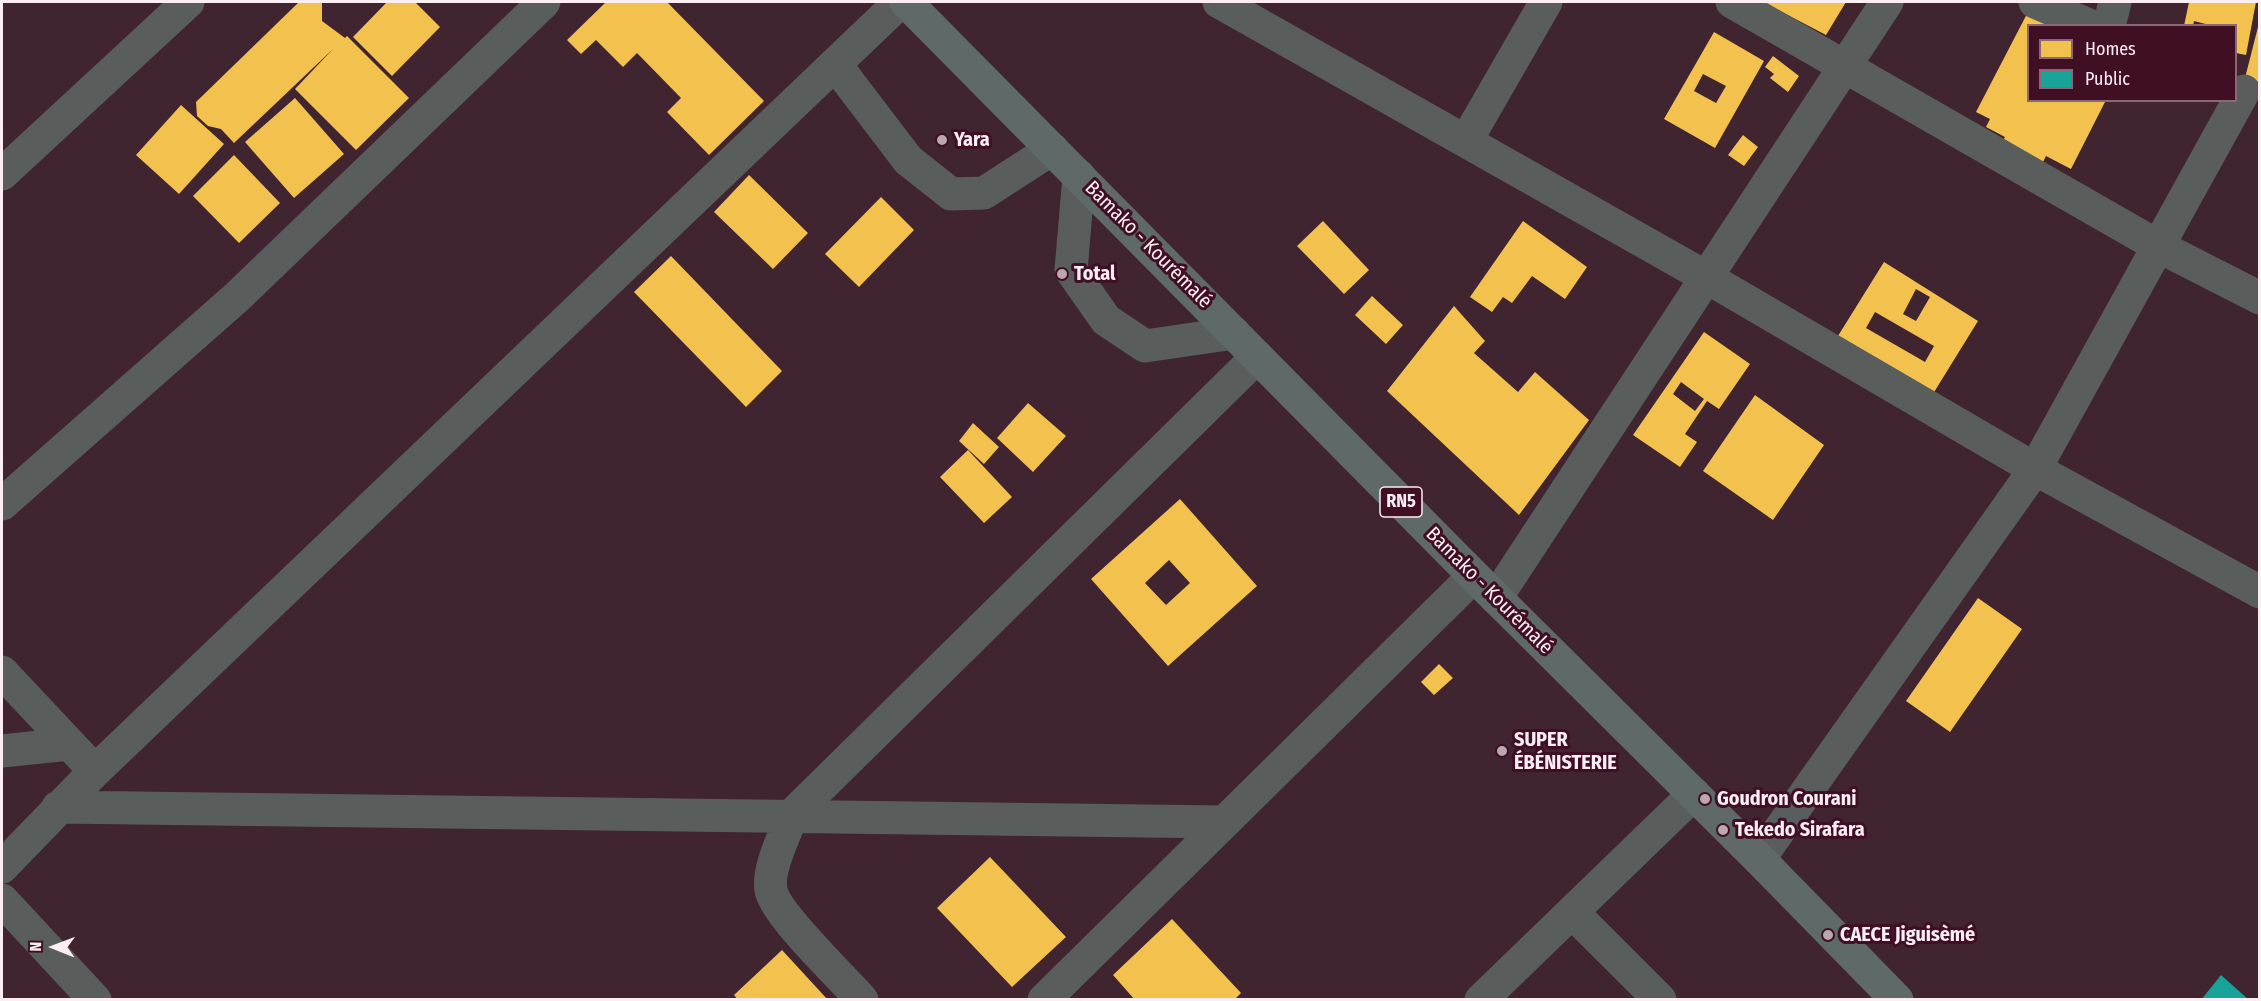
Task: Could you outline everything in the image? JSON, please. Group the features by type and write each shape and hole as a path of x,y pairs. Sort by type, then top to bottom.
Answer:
{"highway":[{"name":"Bamako - Kourémalé","path":"906,2 1485,587 1759,859 1894,998"}],"street":[{"path":"2,174 188,2"},
{"path":"5,491 237,297 544,2"},
{"path":"2,867 95,771 900,2"},
{"path":"1219,2 1706,277 2036,469 2259,592"},
{"path":"1466,141 1546,2"},
{"path":"1732,2 2158,246 2259,298"},
{"path":"1044,999 1224,822 1485,587 1706,277 1887,2"},
{"path":"2035,2 2086,24"},
{"path":"2110,24 2115,2"},
{"path":"835,64 908,160 951,194 984,193 1052,149"},
{"path":"1759,859 2036,469 2158,246 2246,92"},
{"path":"1079,176 1071,270 1106,320 1145,346 1234,333"},
{"path":"862,999 780,911 771,891 771,873 792,815 1257,357"},
{"path":"2,672 95,771"},
{"path":"2,751 69,744"},
{"path":"1481,999 1694,794"},
{"path":"58,807 1224,822"},
{"path":"2,900 95,999"},
{"path":"1572,912 1660,999"}],"building: Homes":[{"path":"299,2 322,2 322,21 345,38 347,36 409,98 356,150 295,89 333,49 234,143 221,129 208,126 197,116 196,102"},
{"path":"387,2 415,2 440,27 392,76 353,37"},
{"path":"606,2 667,2 764,101 709,155 667,112 681,98 637,53 623,67 596,40 581,54 567,40"},
{"path":"1763,2 1846,2 1826,35"},
{"path":"2189,2 2256,2 2246,55 2237,53 2237,24 2205,24 2194,21 2193,24 2184,24"},
{"path":"2029,10 2054,24 2027,24 2027,102 2105,102 2071,169 2046,156 2042,164 2002,142 2005,137 1986,127 1990,119 1976,112"},
{"path":"2260,23 2260,82 2245,78"},
{"path":"1714,32 1764,61 1715,148 1664,119","holes":["1703,74 1726,86 1716,103 1694,91"]},
{"path":"1773,56 1799,76 1788,92 1770,78 1774,74 1765,67"},
{"path":"295,98 344,154 294,198 245,142"},
{"path":"181,105 224,144 179,194 136,155"},
{"path":"1743,135 1758,147 1744,166 1728,155"},
{"path":"234,155 280,203 239,243 193,196"},
{"path":"749,175 808,233 773,269 714,212"},
{"path":"881,197 914,230 859,287 825,254"},
{"path":"1323,221 1369,270 1344,294 1297,246"},
{"path":"1523,221 1587,267 1565,299 1532,276 1512,303 1503,297 1492,312 1470,297"},
{"path":"671,256 782,371 746,407 634,292"},
{"path":"1884,262 1978,321 1923,410 1828,352","holes":["1916,289 1930,297 1916,321 1903,314","1875,312 1934,346 1925,362 1866,328"]},
{"path":"1372,296 1403,325 1386,344 1355,315"},
{"path":"1454,306 1485,341 1474,353 1518,392 1535,372 1589,420 1519,515 1387,391"},
{"path":"1704,332 1750,364 1719,409 1707,401 1685,434 1697,442 1680,467 1633,435","holes":["1681,382 1704,399 1695,411 1673,394"]},
{"path":"1755,395 1824,445 1773,520 1703,471"},
{"path":"1028,403 1066,436 1033,472 997,438"},
{"path":"973,423 999,447 984,464 959,441"},
{"path":"968,450 1012,497 984,523 940,477"},
{"path":"1180,499 1257,586 1168,666 1091,579","holes":["1169,560 1190,583 1166,605 1145,583"]},
{"path":"1978,598 2022,629 1950,732 1906,701"},
{"path":"1439,664 1453,678 1434,695 1421,682"},
{"path":"990,857 1066,937 1012,987 937,908"},
{"path":"1172,919 1241,993 1234,1000 1135,1000 1113,975"},
{"path":"782,950 828,1000 738,1000 734,995"}],"building: Public":[{"path":"2221,975 2249,1000 2201,1000"}],"place":[{"name":"Yara","path":"942,140"},
{"name":"Total","path":"1062,274"},
{"name":"SUPER ÉBÉNISTERIE","path":"1502,751"},
{"name":"Goudron Courani","path":"1705,799"},
{"name":"Tekedo Sirafara","path":"1723,830"},
{"name":"CAECE Jiguisèmé","path":"1828,935"}]}
